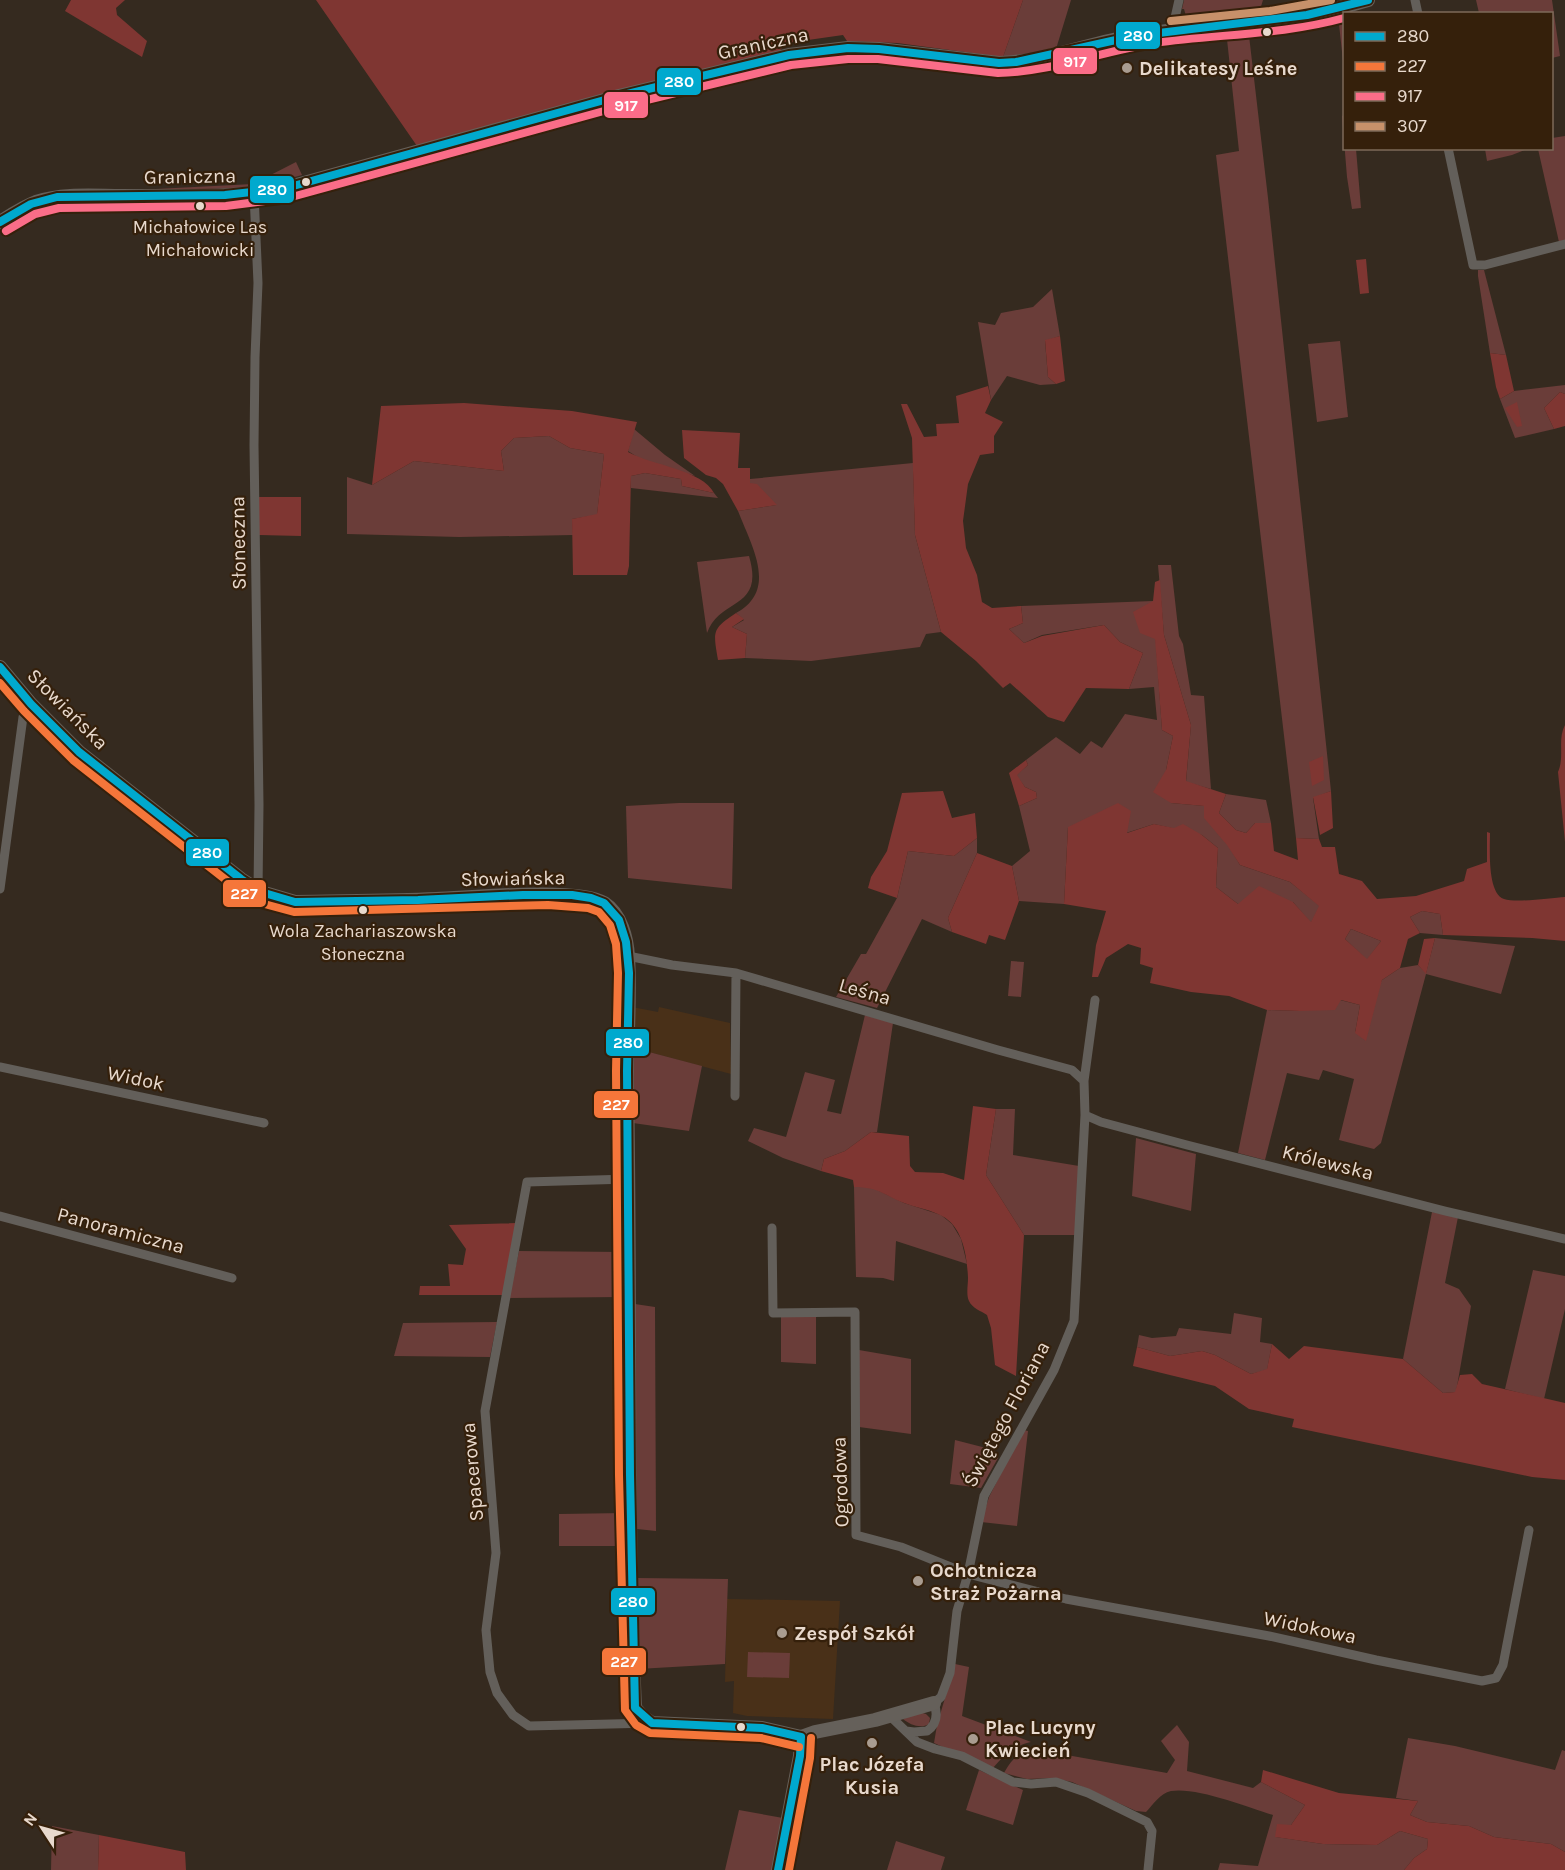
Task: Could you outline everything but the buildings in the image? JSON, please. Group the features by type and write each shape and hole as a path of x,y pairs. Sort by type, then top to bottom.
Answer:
{"street":[{"path":"1172,31 1179,0"},
{"name":"Graniczna","path":"0,222 36,202 58,197 254,194 306,183 619,96 789,55 852,48 1014,63 1053,56 1123,38 1307,15 1368,0"},
{"path":"1448,150 1473,265 1495,262 1565,244"},
{"name":"Słoneczna","path":"254,194 258,274 254,445 258,891"},
{"name":"Słowiańska","path":"0,667 31,704 79,752 258,891 295,903 537,895 582,896 601,901 615,913 623,929 628,956 632,1626 635,1708 652,1723"},
{"path":"0,889 23,717 31,704"},
{"name":"Leśna","path":"628,956 672,965 736,973 1072,1070 1084,1081"},
{"path":"735,1096 736,973"},
{"name":"Świętego Floriana","path":"934,1703 945,1690 950,1672 957,1611 968,1574 984,1496 1054,1370 1074,1321 1085,1115 1084,1081 1095,1000"},
{"name":"Widok","path":"0,1067 264,1123"},
{"name":"Królewska","path":"1085,1115 1101,1122 1187,1145 1565,1239"},
{"name":"Spacerowa","path":"629,1179 527,1182 485,1411 496,1553 486,1630 489,1672 497,1693 513,1715 529,1726 652,1723"},
{"name":"Panoramiczna","path":"0,1216 232,1278"},
{"name":"Ogrodowa","path":"772,1228 773,1313 855,1312 856,1535 902,1547 968,1574"},
{"name":"Widokowa","path":"968,1574 1066,1599 1269,1636 1482,1681 1496,1678 1503,1665 1529,1530"},
{"path":"652,1723 762,1728 801,1737 934,1703 936,1709 930,1747"},
{"path":"890,1716 917,1742 962,1756 1013,1782 1031,1784 1048,1782 1068,1786 1147,1822 1152,1832 1148,1870"},
{"path":"906,1731 927,1731 934,1724"},
{"path":"778,1870 800,1756 801,1737"}],"shaded area":[{"path":"71,0 125,0 116,8 117,15 147,41 142,57 65,11"},
{"path":"316,0 1023,0 1003,57 897,43 847,41 843,35 787,43 776,54 417,146"},
{"path":"1023,0 1071,0 1056,49 1003,57"},
{"path":"1184,0 1263,0 1259,13 1193,21 1182,9"},
{"path":"1476,0 1552,0 1560,56 1553,58 1553,12 1479,12"},
{"path":"1343,14 1343,61 1338,15"},
{"path":"1248,27 1331,791 1313,798 1319,839 1296,838 1216,155 1239,151 1226,30"},
{"path":"1565,136 1565,241 1559,242 1538,150 1553,150 1553,138"},
{"path":"1345,150 1356,150 1361,208 1352,209"},
{"path":"1485,150 1524,150 1512,155 1487,161"},
{"path":"296,162 302,175 255,188 136,190 253,184"},
{"path":"1366,259 1369,293 1360,294 1356,260"},
{"path":"1478,270 1484,270 1506,355 1490,353"},
{"path":"1052,289 1060,336 1045,341 1048,377 1056,384 1040,385 1007,376 991,400 978,322 995,325 1001,313 1033,307"},
{"path":"1060,336 1065,381 1056,384 1048,377 1045,340"},
{"path":"1340,341 1348,417 1317,422 1308,344"},
{"path":"1490,353 1506,355 1514,391 1500,399 1496,387"},
{"path":"1565,385 1565,394 1560,392 1544,408 1554,429 1515,438 1500,399 1514,391"},
{"path":"988,386 991,400 985,413 1003,422 994,436 994,453 980,455 968,484 963,521 966,548 977,575 982,602 992,608 1021,606 1023,623 1009,629 1024,643 1042,636 1104,625 1120,642 1143,653 1129,689 1086,688 1064,722 1048,717 1010,683 1003,688 976,661 941,632 915,535 912,438 901,404 907,404 924,437 937,436 936,424 959,423 956,396"},
{"path":"1560,392 1565,394 1565,426 1554,429 1544,408"},
{"path":"1517,402 1522,426 1517,427 1505,408"},
{"path":"464,403 572,411 637,422 628,452 688,473 708,485 714,493 682,486 681,479 645,473 631,476 627,575 573,575 572,519 597,514 604,454 570,448 549,436 514,438 501,451 504,471 414,461 372,485 381,406"},
{"path":"634,429 695,476 642,460 628,451"},
{"path":"682,430 740,433 738,468 750,468 750,483 757,484 777,505 738,511 723,484 716,478 706,475 684,458"},
{"path":"549,436 570,448 604,454 597,515 572,519 573,535 459,537 347,534 347,477 372,485 414,461 504,471 501,451 514,438"},
{"path":"913,463 915,535 941,632 926,634 920,647 811,661 745,658 747,634 732,627 744,620 736,613 749,603 756,592 759,580 754,552 738,511 776,505 750,483 750,479"},
{"path":"645,473 681,479 682,486 714,493 718,498 631,488 631,476"},
{"path":"259,497 301,497 301,536 259,535"},
{"path":"749,556 752,573 751,586 746,595 721,613 707,633 697,562"},
{"path":"1158,565 1171,565 1179,636 1183,644 1191,695 1204,696 1211,789 1186,782 1191,725 1164,635"},
{"path":"1160,580 1164,635 1191,725 1186,781 1226,794 1219,813 1236,830 1246,833 1255,823 1271,823 1274,851 1298,860 1296,838 1319,839 1322,847 1335,847 1339,874 1362,881 1377,899 1416,896 1464,881 1467,869 1487,862 1487,832 1490,833 1492,879 1499,895 1504,899 1517,901 1565,897 1565,941 1443,935 1440,914 1422,911 1410,917 1420,933 1408,939 1400,968 1382,980 1366,1041 1355,1033 1360,1005 1341,1000 1335,1010 1267,1010 1229,996 1191,992 1150,983 1153,968 1140,964 1141,948 1128,944 1106,958 1098,977 1092,977 1096,945 1106,911 1064,904 1068,827 1118,803 1131,811 1127,833 1154,824 1174,828 1183,824 1218,848 1216,887 1238,904 1259,886 1293,902 1311,922 1319,906 1290,882 1240,865 1227,845 1204,818 1204,806 1171,803 1153,792 1166,770 1173,736 1162,730 1155,639 1140,633 1133,612 1153,601 1155,582","holes":["1351,929 1381,941 1367,959 1345,939"]},
{"path":"1153,601 1162,730 1173,736 1166,770 1171,803 1205,806 1240,865 1290,882 1320,906 1311,923 1293,902 1238,904 1216,887 1218,848 1202,835 1154,824 1126,833 1068,827 1064,904 1019,901 1012,866 1030,851 1019,806 1037,798 1036,792 1025,787 1016,775 1028,765 1026,760 1056,737 1080,754 1091,741 1102,748 1125,714 1157,720 1154,687 1129,689 1143,653 1120,642 1104,625 1042,635 1024,643 1009,629 1023,623 1021,606"},
{"path":"736,613 744,619 732,627 747,634 745,658 718,660 716,632 722,623"},
{"path":"1565,725 1565,842 1558,772"},
{"path":"1323,756 1324,780 1312,786 1309,762"},
{"path":"1026,760 1028,765 1017,775 1025,787 1036,792 1037,798 1019,806 1009,773"},
{"path":"943,791 952,818 975,813 977,838 954,856 908,851 897,898 868,888 871,877 887,851 902,793"},
{"path":"1331,791 1333,828 1320,835 1313,797"},
{"path":"1226,794 1266,800 1271,823 1255,823 1246,833 1236,830 1219,813"},
{"path":"734,803 732,889 628,878 626,806"},
{"path":"977,838 977,853 948,918 952,932 922,919 877,1008 836,997 861,954 866,954 897,898 908,851 954,856"},
{"path":"977,853 1012,866 1019,901 1005,940 989,935 986,944 952,932 948,918"},
{"path":"1422,911 1440,914 1443,935 1420,933 1410,917"},
{"path":"1351,929 1381,941 1367,960 1345,939"},
{"path":"1435,938 1515,946 1501,994 1426,974 1381,1143 1374,1149 1339,1140 1354,1079 1323,1070 1319,1080 1287,1073 1265,1160 1238,1153 1267,1010 1300,1011 1340,1000 1360,1005 1355,1033 1382,980 1400,968 1418,965 1426,973"},
{"path":"1435,938 1426,974 1418,965 1424,939"},
{"path":"1011,961 1024,962 1021,997 1008,996"},
{"path":"632,1007 658,1012 659,1007 730,1023 731,1074 634,1048"},
{"path":"865,1015 893,1023 877,1132 871,1132 845,1151 824,1159 821,1171 783,1158 748,1141 754,1128 786,1137 805,1072 835,1080 827,1111 841,1114"},
{"path":"634,1048 702,1066 689,1131 633,1123"},
{"path":"973,1106 996,1109 986,1175 1024,1235 1016,1376 995,1365 991,1328 987,1315 969,1301 965,1252 955,1227 938,1214 907,1204 876,1190 854,1187 853,1180 821,1171 824,1159 845,1151 871,1132 909,1136 910,1166 915,1172 943,1173 964,1180"},
{"path":"996,1109 1015,1109 1013,1155 1079,1166 1075,1235 1024,1235 986,1175"},
{"path":"1136,1138 1196,1154 1191,1211 1132,1196"},
{"path":"854,1187 871,1187 904,1203 941,1215 952,1224 961,1239 967,1264 896,1241 894,1281 883,1278 856,1277"},
{"path":"1432,1212 1458,1217 1445,1283 1459,1289 1471,1306 1456,1392 1443,1393 1403,1359"},
{"path":"517,1223 504,1295 419,1295 420,1286 450,1286 448,1264 463,1265 466,1249 449,1225"},
{"path":"519,1251 622,1252 623,1297 509,1298"},
{"path":"1533,1270 1565,1276 1565,1309 1544,1399 1505,1389"},
{"path":"635,1304 655,1307 656,1531 637,1529"},
{"path":"1234,1313 1262,1318 1260,1342 1272,1344 1267,1370 1251,1374 1215,1355 1202,1351 1170,1356 1137,1347 1139,1335 1152,1338 1176,1336 1179,1328 1231,1334"},
{"path":"816,1316 816,1364 781,1362 781,1317"},
{"path":"497,1322 490,1357 394,1356 403,1323"},
{"path":"1272,1344 1289,1359 1304,1346 1403,1359 1443,1393 1455,1392 1460,1375 1472,1374 1482,1384 1565,1403 1565,1480 1532,1477 1292,1427 1294,1419 1249,1409 1215,1386 1133,1366 1137,1347 1170,1356 1202,1351 1215,1355 1251,1374 1267,1369"},
{"path":"859,1350 911,1359 911,1434 859,1427"},
{"path":"1023,1430 1028,1431 1017,1526 981,1522 989,1497"},
{"path":"955,1440 994,1450 998,1458 981,1488 950,1484"},
{"path":"625,1513 624,1546 559,1546 559,1514"},
{"path":"636,1578 728,1579 725,1664 638,1669"},
{"name":"Zespół Szkół","path":"727,1599 840,1601 833,1719 747,1716 733,1713 734,1681 725,1682"},
{"path":"748,1652 790,1653 789,1678 747,1677"},
{"name":"Plac Lucyny Kwiecień","path":"955,1664 969,1667 962,1716 1031,1742 1009,1752 992,1769 934,1743"},
{"path":"919,1712 930,1718 929,1724 916,1726 903,1719"},
{"path":"1177,1725 1189,1742 1187,1771 1253,1788 1261,1782 1305,1805 1291,1825 1276,1837 1323,1844 1377,1845 1400,1831 1428,1839 1427,1849 1414,1858 1404,1870 1218,1870 1220,1863 1258,1866 1273,1815 1222,1798 1182,1791 1163,1794 1146,1812 1136,1811 1072,1782 1053,1778 1027,1779 1004,1773 1017,1756 1039,1750 1167,1773 1175,1760 1161,1741"},
{"path":"1408,1738 1455,1746 1555,1770 1562,1750 1565,1751 1565,1852 1551,1844 1494,1837 1469,1826 1427,1822 1410,1815 1418,1801 1396,1798"},
{"path":"979,1770 1023,1790 1013,1825 966,1810"},
{"path":"1263,1770 1339,1793 1418,1801 1410,1815 1427,1822 1469,1826 1494,1837 1551,1844 1565,1852 1565,1870 1404,1870 1414,1858 1427,1849 1428,1839 1400,1831 1377,1845 1323,1844 1275,1837 1277,1824 1291,1825 1305,1805 1261,1782"},
{"path":"739,1810 783,1818 772,1870 725,1870"},
{"path":"52,1826 99,1835 98,1870 51,1870"},
{"path":"99,1835 185,1852 186,1870 98,1870"},
{"path":"896,1841 945,1857 941,1870 887,1870"}],"transit line":[{"name":"307","path":"1171,21 1270,11 1331,0"},
{"name":"280","path":"0,222 31,204 57,197 225,195 286,188 619,96 789,55 848,48 879,49 999,63 1016,62 1134,36 1307,15 1368,0"},
{"name":"917","path":"6,231 35,214 59,208 226,206 288,198 622,106 791,65 848,59 878,59 998,73 1018,72 1155,43 1297,28 1343,18"},
{"name":"280","path":"0,667 31,704 79,752 241,879 261,892 295,902 572,895 604,903 619,920 626,942 629,973 627,1071 630,1475 635,1708 652,1723 762,1728 801,1737"},
{"name":"227","path":"0,683 24,711 73,760 257,902 294,912 548,905 588,908 599,912 610,925 616,944 618,973 616,1071 619,1475 625,1710 636,1725 650,1733 761,1738 799,1747"},
{"name":"280","path":"778,1870 800,1756 801,1737"},
{"name":"227","path":"789,1870 810,1758 811,1738"}],"place":[{"name":"Delikatesy Leśne","path":"1127,68"},
{"name":"Michałowice Las Michałowicki","path":"200,206"},
{"name":"Wola Zachariaszowska Słoneczna","path":"363,910"},
{"name":"Ochotnicza Straż Pożarna","path":"918,1581"},
{"name":"Zespół Szkół","path":"782,1633"},
{"name":"Plac Lucyny Kwiecień","path":"973,1739"},
{"name":"Plac Józefa Kusia","path":"872,1743"}]}
